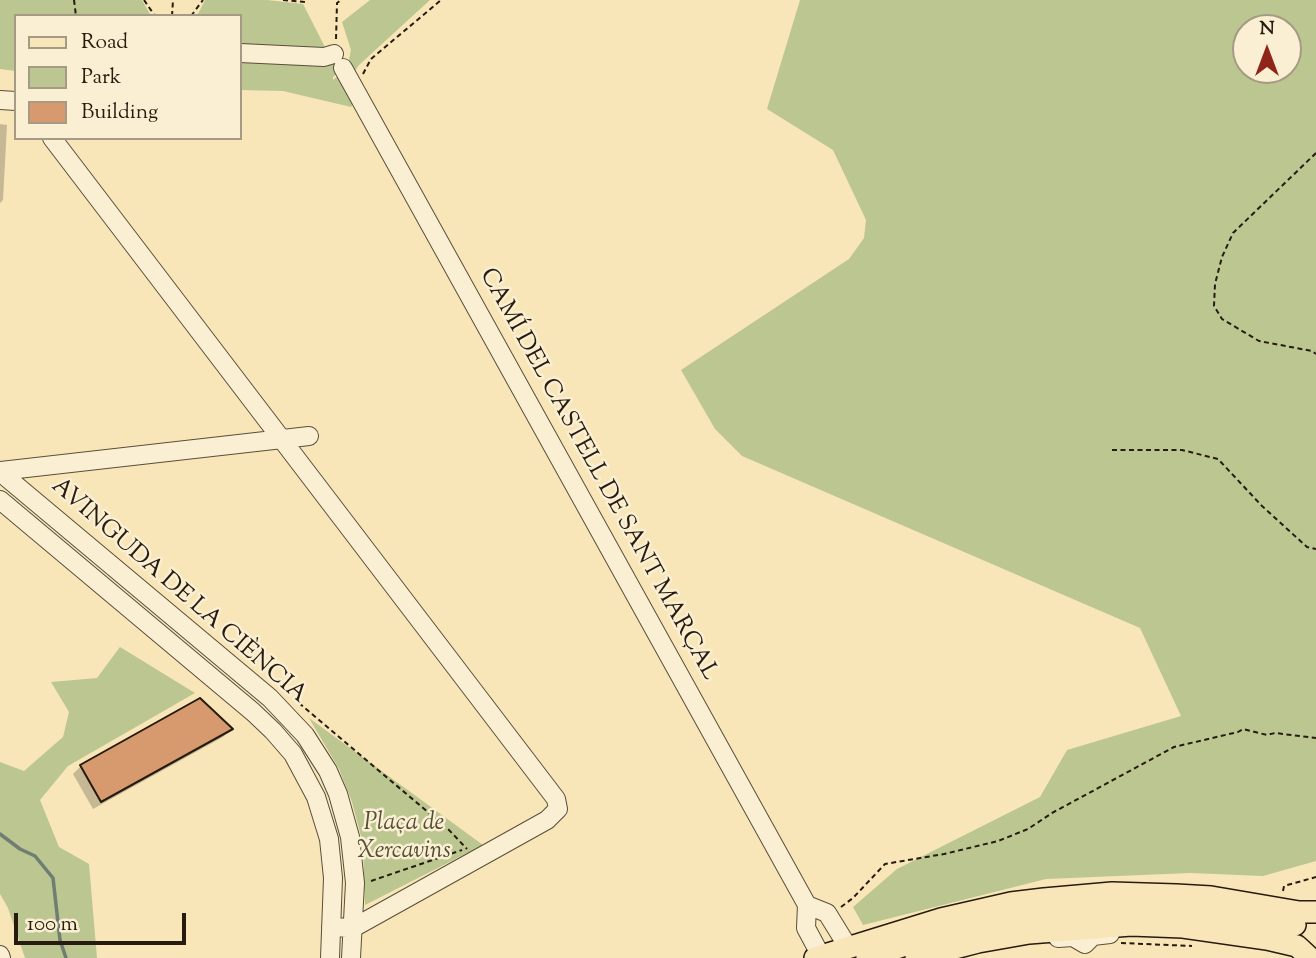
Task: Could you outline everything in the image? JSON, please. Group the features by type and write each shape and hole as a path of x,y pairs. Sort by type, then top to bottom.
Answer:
{"main road":[{"path":"818,957 941,919 1022,901 1112,893 1213,914 1270,915 1290,925 1316,922"},
{"path":"867,958 954,931 1030,916 1081,910 1133,908 1270,915 1316,912"},
{"path":"916,958 978,942 1080,927 1131,925 1187,937 1213,914"},
{"path":"1270,915 1297,946 1312,958"},
{"path":"1312,958 1315,936"}],"street":[{"path":"242,52 324,57 338,54"},
{"name":"CAMÍ DEL CASTELL DE SANT MARÇAL","path":"338,54 807,905 806,928 818,957"},
{"path":"54,140 558,803 556,813 547,820 353,928 331,927"},
{"path":"0,472 309,436"},
{"name":"AVINGUDA DE LA CIÈNCIA","path":"0,472 270,698 305,735 327,771 345,815 350,837 355,883 351,958"},
{"name":"AVINGUDA DE LA CIÈNCIA","path":"0,500 253,712 293,754 316,797 329,839 333,878 330,958"},
{"path":"807,905 827,913 848,947"}],"path":[{"path":"284,0 306,2"},
{"path":"338,54 337,3 341,0"},
{"path":"359,95 363,71 371,59 441,0"},
{"path":"1316,153 1233,233 1217,275 1214,306 1222,319 1259,341 1316,354"},
{"path":"1112,450 1182,450 1218,459 1262,506 1307,547 1316,549"},
{"path":"299,703 449,830 467,850 367,882"},
{"path":"827,913 842,907 853,898 885,864 998,841 1028,828 1174,747 1243,729 1267,735 1275,733 1316,738"},
{"path":"1270,915 1284,886 1316,877"},
{"path":"1120,943 1187,937"}],"green space":[{"path":"0,0 142,0 150,14 14,14 14,71 0,69"},
{"path":"205,0 267,0 303,4 327,51 242,50 242,14 198,14"},
{"path":"370,0 430,0 359,65 355,71 355,100 351,107 283,91 242,90 242,55 333,60 340,71 333,80 347,69 351,50 342,22"},
{"path":"800,0 1316,0 1316,861 1263,876 1190,873 1046,879 863,925 853,907 897,869 1040,797 1067,750 1181,716 1140,628 742,456 715,429 681,370 849,259 864,238 866,220 833,150 767,109"},
{"path":"120,647 195,693 68,766 40,800 59,847 89,864 97,958 25,958 8,908 0,894 0,762 24,771 63,737 69,712 51,682 97,678"},
{"name":"Plaça de Xercavins","path":"309,718 483,845 365,905 363,844 352,802 339,769"}],"building":[{"path":"200,698 233,729 101,802 80,765"}],"waterway":[{"path":"0,834 35,856 53,878 60,940 66,958"}]}
